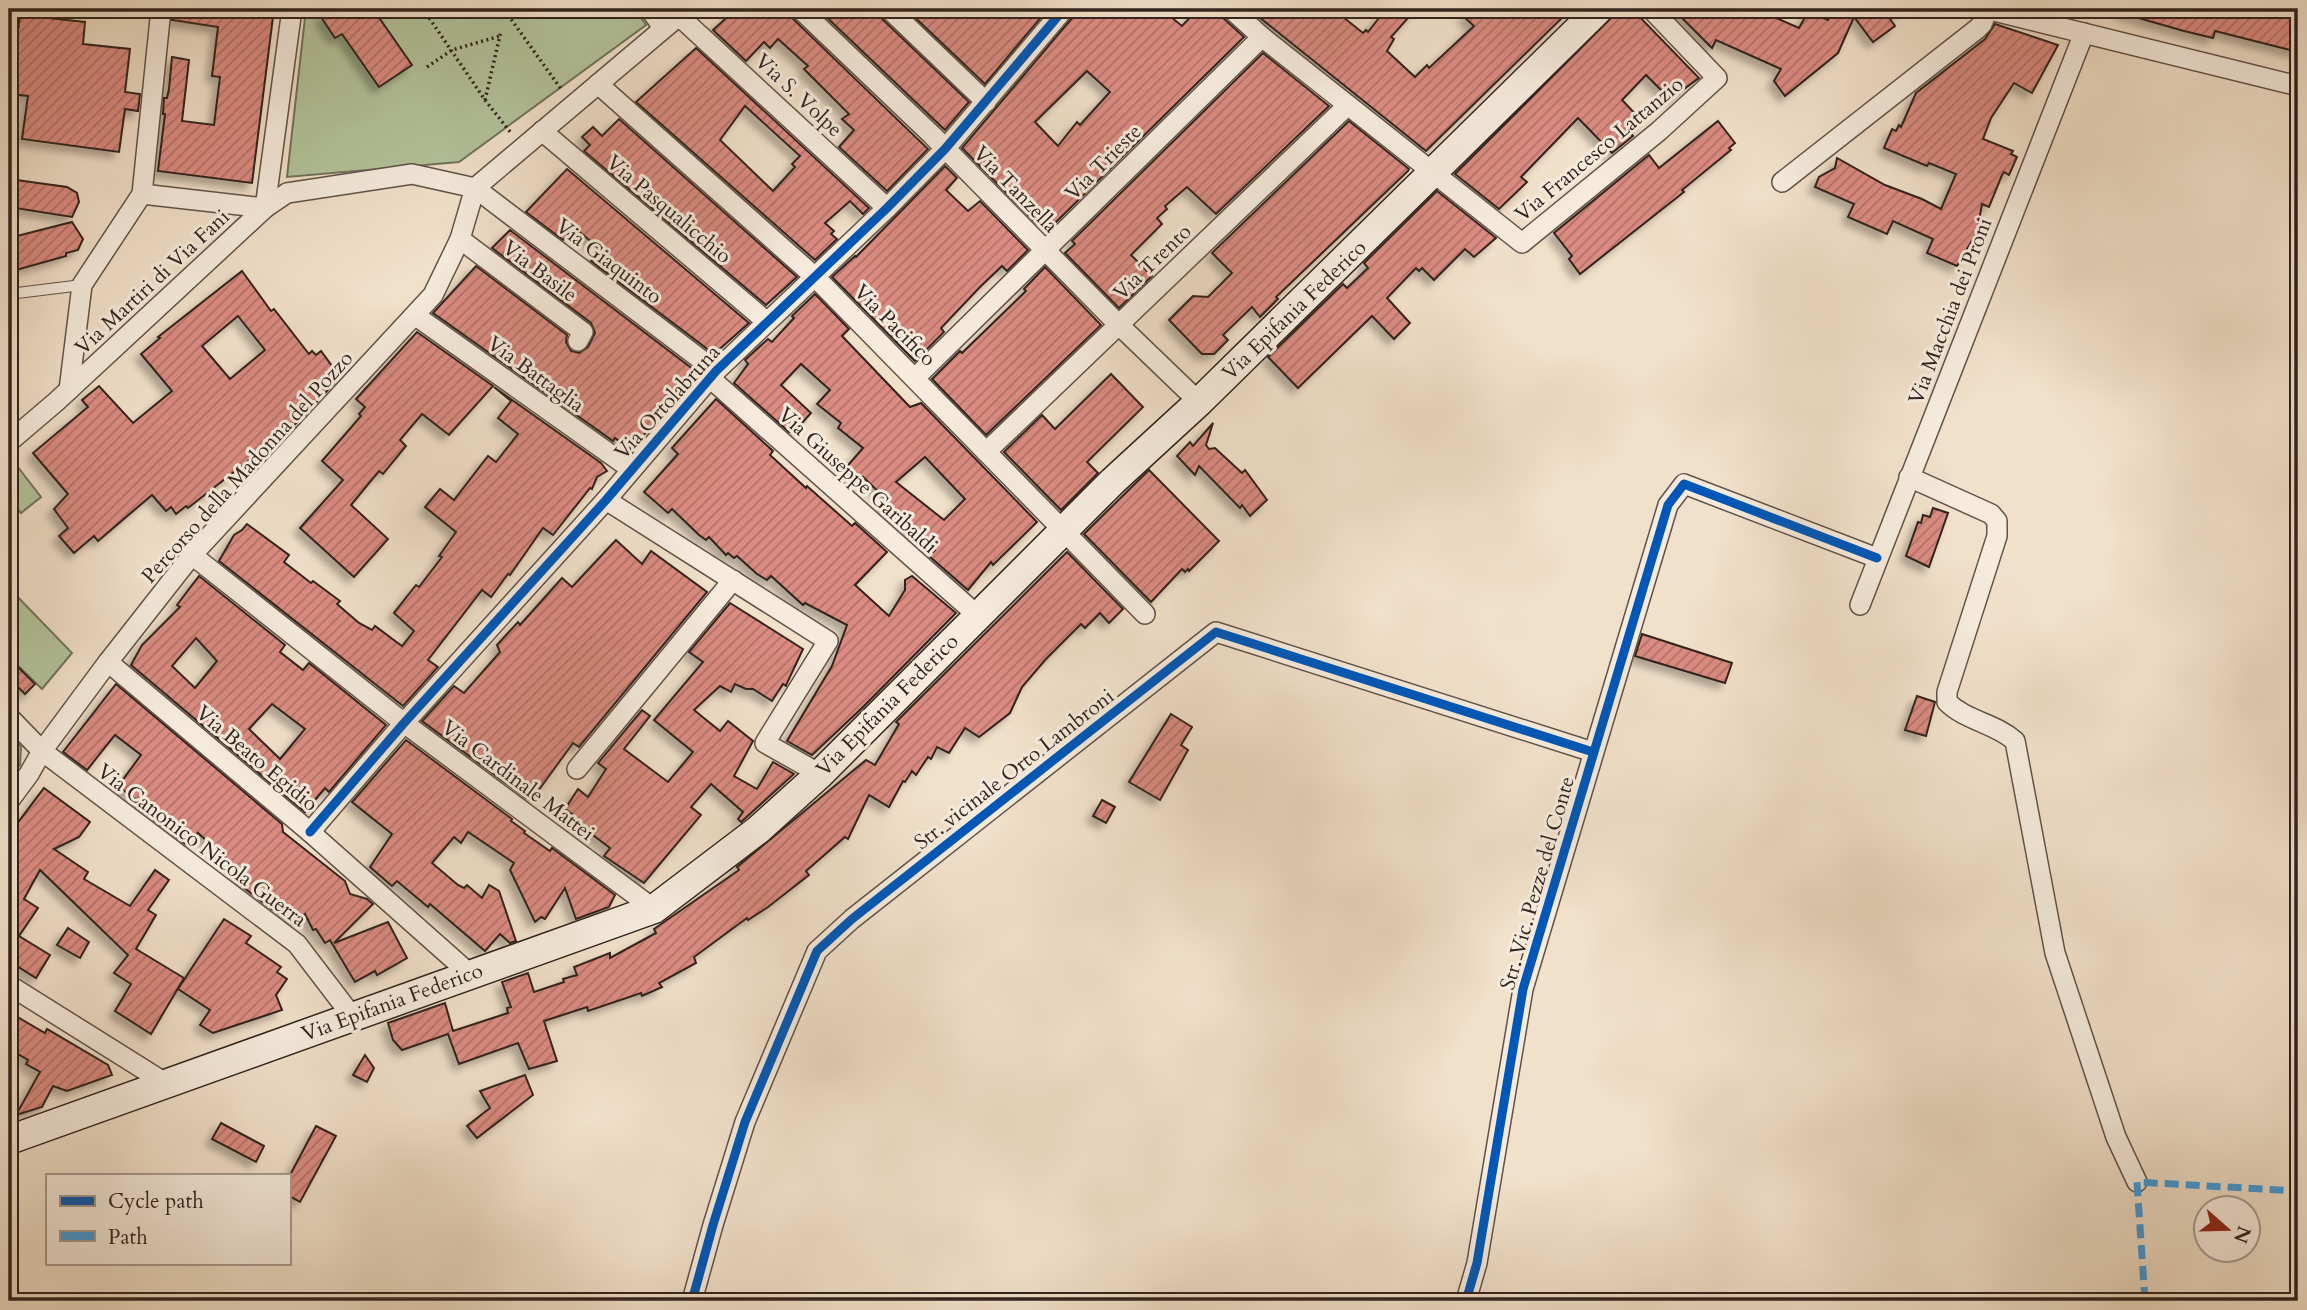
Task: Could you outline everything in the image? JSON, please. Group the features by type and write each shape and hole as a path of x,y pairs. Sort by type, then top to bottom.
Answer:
{"main road":[{"name":"Via Epifania Federico","path":"9,1140 654,909 758,830 820,774 977,615 1435,173 1598,9"}],"street":[{"path":"161,9 142,194 265,208 292,9"},
{"name":"Via S. Volpe","path":"650,9 677,18 887,208"},
{"name":"Via Tanzella","path":"800,9 1199,402"},
{"path":"889,9 986,102"},
{"name":"Via Ortolabruna","path":"310,832 404,723 606,500 713,374 945,149 1063,9"},
{"path":"1231,9 1262,37 1435,173"},
{"name":"Via Francesco Lattanzio","path":"1435,173 1522,243 1659,131 1717,78 1651,9"},
{"path":"1783,182 1977,29 1982,24 1987,9 2298,86"},
{"path":"475,188 677,18"},
{"name":"Via Macchia dei Proni","path":"1860,605 2084,33"},
{"name":"Via Trieste","path":"915,378 1262,37"},
{"name":"Via Pacifico","path":"598,84 698,170 815,277 1145,614"},
{"name":"Via Trento","path":"986,452 1348,105"},
{"name":"Via Pasqualicchio","path":"542,131 766,321"},
{"name":"Via Martiri di Via Fani","path":"9,442 265,208 287,193 412,174 475,188"},
{"name":"Percorso della Madonna del Pozzo","path":"9,801 42,751 108,662 192,555 433,295 460,239 475,188"},
{"name":"Via Giaquinto","path":"475,188 713,374"},
{"name":"Via Martiri di Via Fani","path":"69,390 82,285 142,194"},
{"name":"Via Basile","path":"460,239 583,332 578,341"},
{"name":"Via Battaglia","path":"416,316 631,469"},
{"name":"Via Giuseppe Garibaldi","path":"713,374 977,615"},
{"path":"1909,477 1991,514 1997,521 1997,536 1947,692 1947,702 1956,711 2008,734 2015,741 2055,953 2116,1137 2137,1182"},
{"name":"Str. Vic. Pezze del Conte","path":"1466,1301 1477,1263 1523,989 1668,505 1684,484 1878,558"},
{"path":"606,500 828,640 765,743 820,774"},
{"name":"Via Cardinale Mattei","path":"192,555 404,723 654,909"},
{"path":"577,769 733,580"},
{"name":"Str. vicinale Orto Lambroni","path":"692,1301 745,1122 817,951 852,919 1216,632 1593,752"},
{"name":"Via Beato Egidio","path":"108,662 310,832 470,974"},
{"name":"Via Canonico Nicola Guerra","path":"13,722 42,751 297,944 352,1016"},
{"path":"9,985 167,1084"}],"lane":[{"path":"9,294 82,285"}],"path":[{"path":"388,14 396,9"},
{"path":"423,9 485,100 523,147"},
{"path":"508,15 572,105"},
{"path":"427,67 452,50 500,33 485,100"}],"green space":[{"path":"306,9 635,9 646,25 459,162 287,177"},
{"path":"14,462 41,497 21,513 9,499 9,467"},
{"path":"9,588 72,653 42,689 9,657"},
{"path":"9,733 21,747 20,765 9,779"}],"building":[{"path":"173,9 274,9 252,183 158,171 165,114 164,98 167,98 169,89 172,57 189,60 182,121 214,125 220,77 212,76 218,27 172,20"},
{"path":"333,9 373,9 412,65 379,87 342,34 335,38 321,17"},
{"path":"736,9 788,9 792,18 928,149 887,191 839,147 854,130 842,119 849,114 804,69 808,66 778,39 770,48 764,42 746,61 713,30"},
{"path":"818,9 877,9 881,18 969,102 945,130"},
{"path":"906,9 1048,9 985,84"},
{"path":"1076,9 1161,9 1182,26 1198,9 1219,9 1223,18 1244,37 1055,223 1050,217 1037,224 962,148 1073,17","holes":["1087,71 1110,92 1080,125 1077,122 1058,146 1035,122"]},
{"path":"1249,9 1333,9 1363,33 1366,30 1368,32 1386,9 1416,9 1391,37 1394,39 1387,51 1415,77 1427,65 1429,68 1474,26 1464,17 1472,9 1571,9 1426,151"},
{"path":"1620,9 1632,9 1699,78 1670,99 1646,75 1622,100 1643,122 1630,133 1633,136 1612,153 1578,118 1521,177 1527,182 1499,209 1455,174"},
{"path":"1673,9 1769,9 1767,14 1799,28 1808,12 1828,20 1833,9 1903,9 1890,19 1895,26 1873,42 1854,17 1838,53 1785,96 1774,81 1781,69 1716,40 1712,48"},
{"path":"2121,9 2269,9 2298,16 2298,52 2215,31 2213,38 2184,31 2121,13"},
{"path":"20,15 85,22 83,44 130,49 125,92 140,94 138,111 125,109 119,152 22,139 28,96 10,94"},
{"path":"1995,24 2058,45 2032,93 2014,83 1991,118 1983,139 2013,151 2011,154 2017,157 2009,175 2004,172 2002,175 1989,207 1982,204 1977,232 1957,266 1927,253 1933,239 1893,221 1887,234 1848,217 1854,204 1815,187 1819,177 1835,168 1837,158 1885,185 1941,209 1956,174 1929,163 1927,166 1884,148 1892,129 1896,131 1899,125 1901,127 1916,93 1985,39"},
{"path":"696,48 869,208 863,214 850,201 825,223 834,231 831,234 837,239 815,260 636,102","holes":["745,106 800,156 792,164 795,167 773,191 720,140"]},
{"path":"1263,53 1329,106 1216,214 1187,187 1165,206 1167,209 1157,218 1162,224 1131,255 1152,276 1119,308 1065,253 1075,244 1072,241"},
{"path":"619,119 797,277 766,305 584,151 590,145 582,137 593,127 602,136"},
{"path":"1349,121 1409,169 1408,171 1276,297 1278,299 1260,317 1252,307 1223,335 1228,340 1214,354 1202,354 1169,320 1193,296 1208,297 1232,273 1212,253"},
{"path":"1718,121 1735,143 1729,148 1731,150 1682,190 1684,192 1580,274 1569,259 1572,256 1554,233 1649,155 1659,168"},
{"path":"945,166 957,178 946,190 968,211 980,201 1028,250 1007,271 1002,266 980,287 941,328 944,332 915,361 832,277 856,257"},
{"path":"567,169 749,323 714,354 591,261 601,250 575,228 563,240 526,212"},
{"path":"9,179 67,187 77,193 79,202 72,217 9,207"},
{"path":"1437,191 1496,238 1474,257 1465,249 1434,280 1422,268 1419,271 1416,268 1387,298 1410,323 1394,339 1372,316 1298,388 1268,357 1343,284 1347,288 1368,268 1364,263"},
{"path":"72,222 83,239 78,250 9,272 9,238"},
{"path":"510,230 698,373 630,449 615,438 613,441 433,313 476,266 567,335 566,342 571,351 579,353 588,347 595,333 591,323 492,248"},
{"path":"1045,267 1101,325 986,435 932,379 1026,291 1024,289"},
{"path":"242,271 271,311 274,309 309,354 312,351 316,355 321,351 340,377 299,421 188,508 186,506 176,514 171,507 166,511 152,495 98,541 94,536 74,553 59,536 68,528 54,509 68,494 33,453 88,407 82,400 99,386 133,423 172,391 141,354 160,338 158,337","holes":["238,316 265,350 230,379 202,346"]},
{"path":"815,294 849,329 842,336 910,407 921,403 1037,522 993,565 991,562 968,590 929,556 935,550 881,508 887,500 863,477 858,482 844,470 863,448 838,428 841,423 817,404 830,390 801,364 781,385 811,413 794,432 789,432 734,383 748,364 745,360 768,339 772,342 794,318 792,316","holes":["925,457 965,499 944,520 896,482"]},
{"path":"417,332 493,386 449,435 422,414 400,440 406,446 383,474 379,471 351,505 388,539 354,577 300,528 343,480 322,461 361,416 359,414 365,407 356,399"},
{"path":"1111,374 1143,407 1087,462 1098,473 1061,510 1004,452 1042,415 1055,429"},
{"path":"494,387 601,463 607,471 597,477 592,489 590,488 553,535 543,528 491,597 482,590 428,660 438,667 403,706 219,561 234,535 247,524 289,555 284,562 340,601 337,604 359,623 372,630 375,626 402,646 414,631 394,613 442,557 439,556 456,532 425,507 440,489 454,500 488,456 496,462 518,434 498,418 511,401"},
{"path":"716,399 773,451 770,455 806,488 807,486 852,526 855,523 887,552 855,585 889,616 905,590 905,580 912,576 956,613 812,755 787,741 832,666 847,625 805,603 803,605 771,576 767,580 737,556 734,558 728,553 726,555 709,537 706,540 672,509 668,513 644,492 678,454 672,448"},
{"path":"1213,423 1206,445 1209,449 1215,448 1242,473 1245,470 1267,500 1250,516 1242,505 1240,508 1199,466 1195,475 1177,456 1190,442 1193,446"},
{"path":"1149,470 1219,541 1189,571 1182,569 1151,602 1084,534"},
{"path":"1933,508 1948,513 1929,567 1906,556 1918,522 1921,523 1923,515 1930,517"},
{"path":"616,540 642,564 651,551 707,592 579,747 573,743 533,798 528,795 526,798 422,721 454,686 464,693 500,652 497,645 518,622 520,625 562,578 572,587"},
{"path":"1067,552 1123,609 1109,623 1100,613 1085,628 1081,624 1022,687 1010,713 979,737 965,728 949,753 937,747 931,759 928,757 916,775 912,771 905,782 903,781 889,807 869,795 848,839 845,837 806,871 809,875 768,907 748,920 747,918 694,957 696,963 659,983 662,987 642,996 641,993 588,1011 587,1007 544,1021 557,1061 529,1069 518,1043 459,1064 448,1034 402,1050 393,1040 388,1023 445,1003 453,1031 508,1013 507,1008 511,1007 502,982 528,973 534,992 577,975 574,967 610,953 610,958 656,933 654,929 739,870 737,867 866,760 875,765 899,724 896,722"},
{"path":"199,576 285,645 280,652 303,670 309,663 386,725 329,792 325,788 305,812 131,665 142,645 180,607 177,605","holes":["196,638 217,661 195,688 172,666","272,704 305,729 280,759 249,729"]},
{"path":"730,603 803,649 786,686 783,684 772,701 753,689 735,684 731,692 720,686 694,710 720,731 728,721 753,741 734,776 757,789 773,762 794,774 741,822 738,819 743,812 711,784 691,807 701,815 644,883 604,856 610,848 573,820 575,816 565,809 578,789 588,797 606,769 598,763 642,710 650,716 624,749 668,782 693,752 654,720 703,662 689,652"},
{"path":"1642,634 1732,663 1725,683 1635,656"},
{"path":"9,658 35,684 25,694 9,678"},
{"path":"116,684 282,824 283,832 345,881 350,894 367,899 373,904 334,943 388,922 407,958 377,975 375,971 355,982 330,940 325,943 316,929 313,930 305,914 293,922 270,908 234,880 238,869 198,833 188,846 137,807 140,803 118,786 141,755 115,735 87,770 63,752"},
{"path":"1917,696 1935,702 1926,736 1905,730"},
{"path":"1171,714 1192,727 1181,745 1188,750 1160,800 1129,782"},
{"path":"406,740 512,819 524,833 550,851 552,848 615,895 609,907 576,919 565,888 545,919 541,917 535,922 510,870 514,863 468,832 461,843 454,837 432,863 458,885 464,888 467,885 482,898 489,885 499,891 516,941 510,943 500,934 485,951 430,904 428,907 397,881 392,886 370,867 392,834 352,802"},
{"path":"44,788 90,822 79,837 54,849 88,872 84,879 130,906 155,870 169,880 148,910 156,915 136,949 184,978 151,1034 115,1011 131,984 114,973 128,955 40,870 24,899 38,908 19,936 50,955 36,978 9,961 9,820 16,825"},
{"path":"1102,800 1115,807 1106,823 1093,816"},
{"path":"224,919 251,936 246,943 281,967 277,972 287,979 276,995 282,1010 213,1033 200,1025 210,1010 178,989"},
{"path":"68,928 89,942 80,958 57,945"},
{"path":"9,1012 45,1033 47,1029 108,1065 112,1075 67,1091 53,1086 42,1107 16,1115 40,1072 26,1064 28,1060 9,1049"},
{"path":"365,1055 374,1068 367,1082 353,1075"},
{"path":"525,1075 533,1095 477,1138 467,1126 490,1108 480,1091"},
{"path":"221,1123 264,1146 256,1162 212,1139"},
{"path":"316,1126 336,1136 300,1202 290,1197 290,1175"}],"marked path":[{"path":"2145,1301 2137,1182 2298,1191"}],"cycle path":[{"path":"310,832 404,723 606,500 716,371 945,149 1064,9"},
{"path":"1466,1301 1477,1263 1523,989 1668,505 1684,484 1877,558"},
{"path":"692,1301 745,1122 817,951 852,919 1216,632 1593,752"}]}
